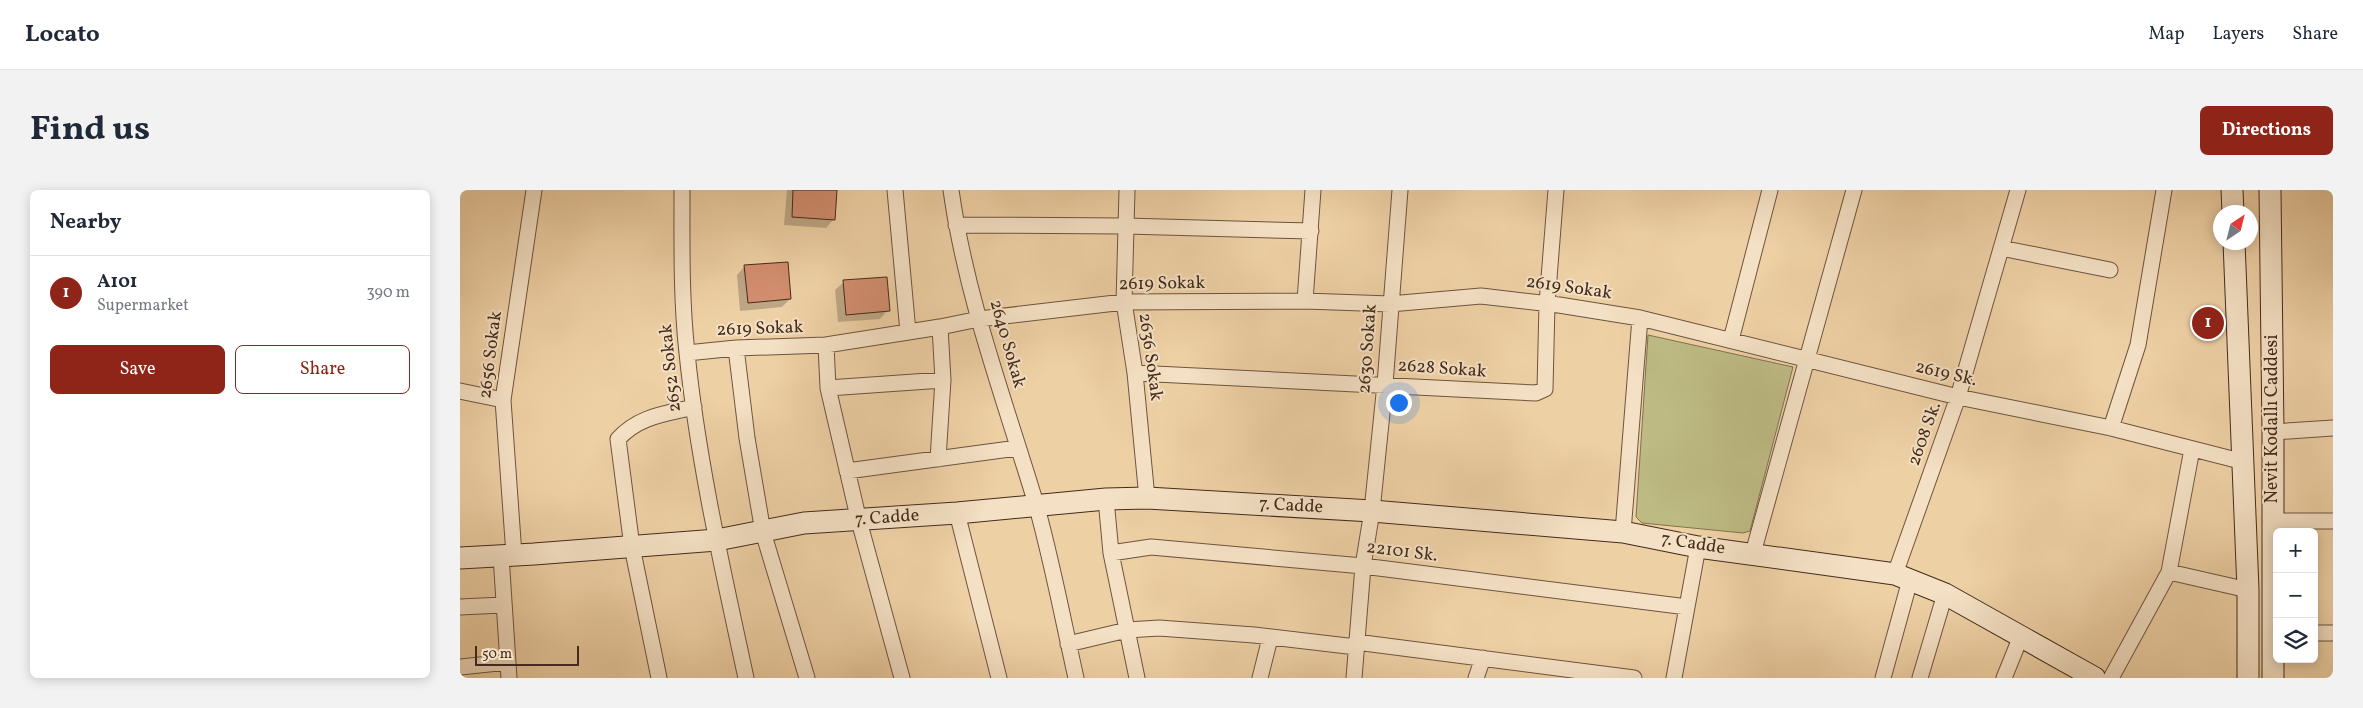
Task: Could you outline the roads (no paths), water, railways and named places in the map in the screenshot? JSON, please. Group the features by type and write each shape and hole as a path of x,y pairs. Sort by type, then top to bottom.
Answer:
{"street":[{"name":"2656 Sokak","path":"509,678 503,605 507,556 502,400 534,190"},
{"name":"2652 Sokak","path":"682,190 681,265 687,352 694,407 716,540 746,678"},
{"path":"895,190 908,332"},
{"name":"2640 Sokak","path":"951,190 956,225 979,319 1036,506 1076,678"},
{"name":"2636 Sokak","path":"1127,190 1124,302 1135,373 1147,498"},
{"path":"1305,302 1313,190"},
{"name":"2630 Sokak","path":"1354,678 1363,566 1372,511 1385,384 1400,190"},
{"name":"2628 Sokak","path":"1135,373 1536,393 1545,389 1547,303 1556,190"},
{"path":"1731,340 1770,190"},
{"path":"1753,553 1854,190"},
{"name":"2608 Sk.","path":"1883,678 1902,577 1958,397 2018,190"},
{"path":"2111,428 2138,345 2164,190"},
{"path":"2232,190 2233,205"},
{"name":"Nevit Kodallı Caddesi","path":"2270,190 2274,432 2272,521 2275,618"},
{"path":"956,225 1126,226 1311,231"},
{"path":"2001,248 2110,270"},
{"name":"Nevit Kodallı Caddesi","path":"2234,250 2244,462 2248,590 2248,678"},
{"name":"2619 Sokak","path":"687,352 736,348 826,346 979,319 1124,302 1390,304 1481,296 1547,303 1640,318"},
{"path":"1623,532 1640,318"},
{"name":"2619 Sk.","path":"1640,318 1958,397 2111,428 2244,462"},
{"path":"938,459 943,380 940,327"},
{"path":"826,346 828,388 859,521 902,678"},
{"path":"736,348 747,438 763,532 807,678"},
{"path":"828,388 943,380"},
{"path":"460,391 502,400"},
{"path":"659,678 632,546 618,439 629,427 649,418 694,407"},
{"path":"2274,432 2333,428"},
{"path":"847,471 1018,448"},
{"path":"2111,678 2169,572 2192,449"},
{"name":"7. Cadde","path":"460,558 716,540 804,523 859,521 1106,499 1147,498 1372,511 1623,532 1698,547 1753,553 1902,577 1945,594 2095,678"},
{"path":"1106,499 1111,553 1137,678"},
{"path":"958,513 999,678"},
{"path":"2272,521 2333,521"},
{"path":"1674,678 1698,547"},
{"name":"22101 Sk.","path":"1111,553 1151,548 1363,566 1687,607"},
{"path":"2169,572 2248,590"},
{"path":"1920,678 1945,594"},
{"path":"460,606 503,605"},
{"path":"1068,644 1127,630 1159,628 1254,634 1270,638 1482,658 1628,678"},
{"path":"2318,633 2333,633"},
{"path":"2004,678 2021,636"},
{"path":"1260,678 1270,638"},
{"path":"1476,678 1482,658"},
{"path":"460,667 508,662"},
{"name":"Nevit Kodallı Caddesi","path":"2273,678 2274,663"}],"place":[{"name":"A101","path":"2208,323"}]}
